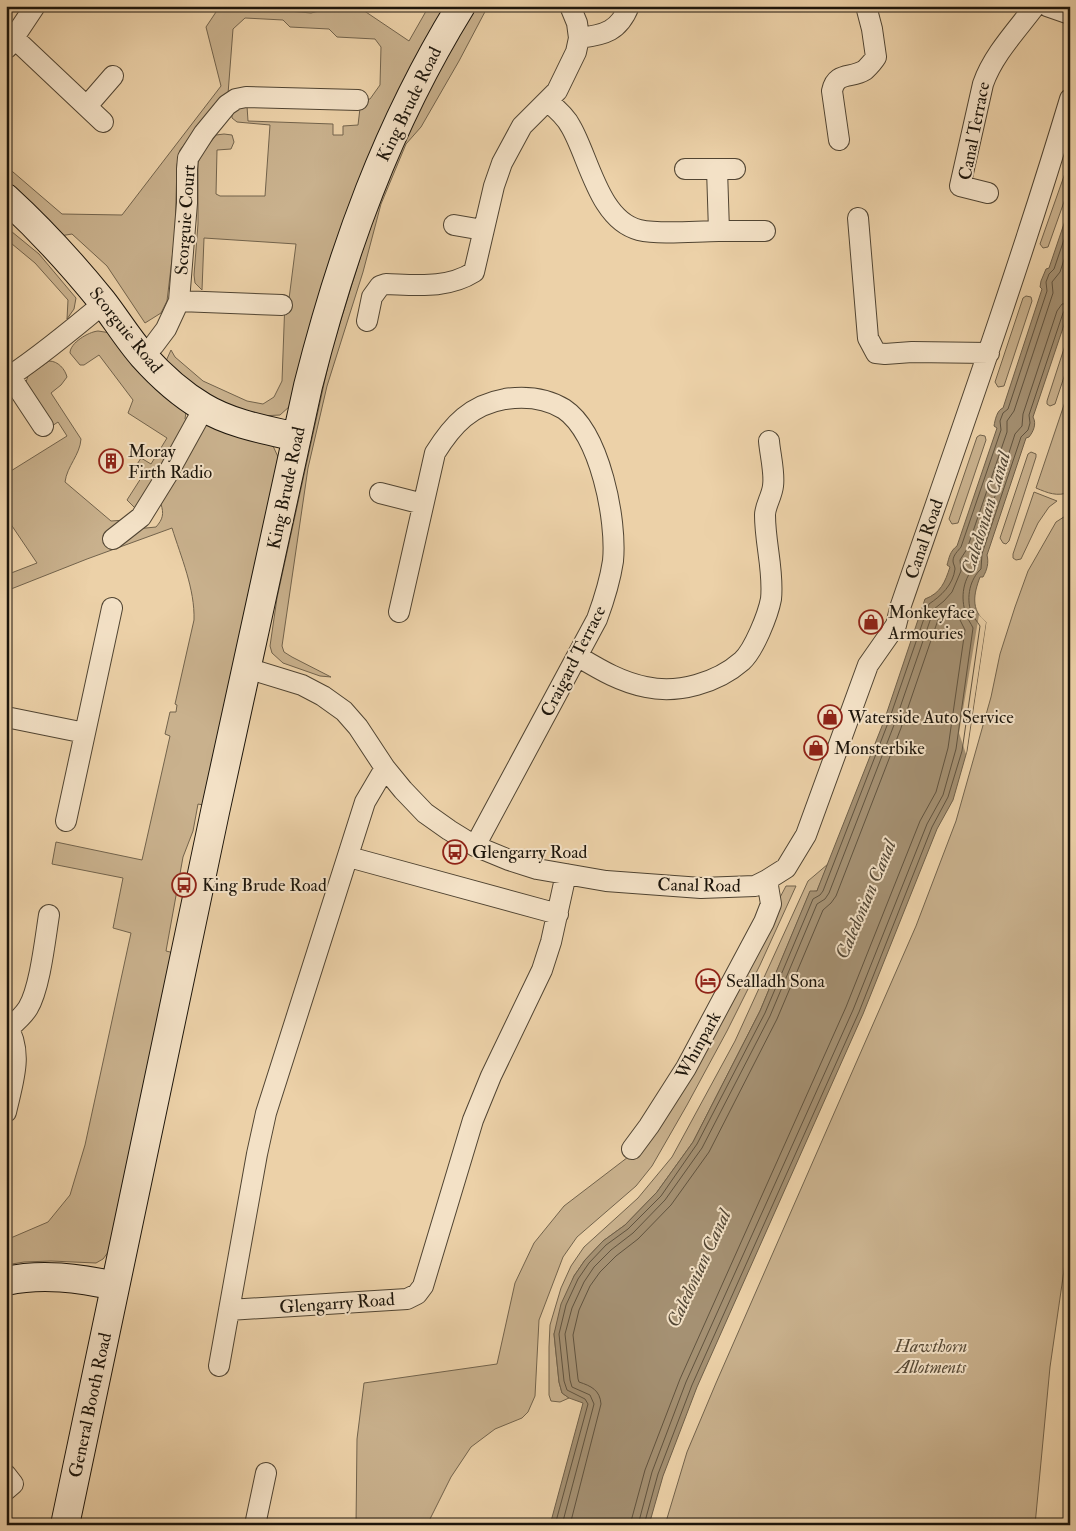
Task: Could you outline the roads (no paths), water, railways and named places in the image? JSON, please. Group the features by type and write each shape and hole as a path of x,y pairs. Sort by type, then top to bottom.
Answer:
{"street":[{"path":"35,6 10,44 87,106 103,122"},
{"name":"King Brude Road","path":"115,1286 297,436 320,338 347,249 396,127 429,60 461,6"},
{"path":"367,321 372,297 380,286 386,284 433,286 464,278 474,272 494,186 502,163 522,126 548,102 564,79 576,52 579,38 577,23 570,6"},
{"path":"579,38 597,36 614,30 629,6"},
{"path":"839,140 832,91 834,84 837,79 864,70 876,57 866,6"},
{"name":"Canal Terrace","path":"988,193 960,186 983,84 987,71 1035,6"},
{"path":"1047,6 1070,14"},
{"path":"87,106 113,76"},
{"name":"Scorguie Court","path":"142,356 154,345 166,329 179,301 187,203 186,169 188,158 204,133 227,105 236,99 246,97 358,100"},
{"name":"Canal Road","path":"247,668 302,685 323,696 344,711 358,727 402,790 425,813 475,846 509,860 537,869 606,881 701,888 755,886 786,868 806,835 868,665 896,625 907,587 989,353 1070,99"},
{"path":"548,102 563,115 572,127 606,204 627,225 640,230 656,231 765,231"},
{"path":"685,169 726,169 719,231"},
{"name":"Scorguie Road","path":"6,198 35,224 69,260 104,303 142,356 172,385 204,408 235,421 297,436"},
{"path":"858,218 868,338 876,353 989,353"},
{"path":"454,225 483,230"},
{"name":"Scorguie Court","path":"179,301 282,305"},
{"path":"43,426 8,374 54,346 104,303"},
{"name":"Craigard Terrace","path":"399,612 436,453 447,434 467,414 493,401 518,397 544,399 565,410 581,426 597,457 610,508 614,532 613,560 608,590 597,619 475,846"},
{"path":"113,539 141,517 204,408"},
{"path":"577,656 606,673 628,682 648,687 671,689 698,684 724,674 744,660 765,621 770,600 771,571 765,514 774,486 769,441"},
{"path":"380,493 423,504"},
{"path":"66,821 112,608"},
{"path":"6,717 85,733"},
{"path":"219,1366 266,1113 366,802 385,768"},
{"path":"349,857 558,914"},
{"name":"Glengarry Road","path":"229,1310 407,1299 417,1294 423,1286 428,1273 473,1120 491,1076 542,970 558,914 566,874"},
{"name":"Whinpark","path":"632,1148 649,1126 686,1068 764,922 770,904 767,880"},
{"path":"6,1112 17,1057 14,1036 8,1026 18,1020 28,1007 35,992 49,915"},
{"path":"6,1281 22,1278 50,1277 86,1279 115,1286"},
{"name":"General Booth Road","path":"65,1525 115,1286"},
{"path":"255,1525 266,1473"},
{"path":"6,1475 13,1484 6,1490"}],"water":[{"name":"Caledonian Canal","path":"1070,206 1070,307 1033,417 1035,422 1034,428 1029,437 1026,438 987,555 987,569 983,577 980,577 976,589 975,607 986,622 967,751 953,800 937,829 863,1014 697,1387 663,1476 649,1525 550,1525 583,1403 569,1398 562,1393 559,1382 554,1334 561,1304 574,1276 585,1260 603,1241 625,1225 657,1192 693,1142 760,1011 810,891 817,891 884,721 925,599 939,590 950,567 947,565 949,557 957,546 997,428 994,426 996,418 999,411 1003,408 1042,289 1040,287 1041,281 1046,269 1049,268"}],"place":[{"name":"Moray Firth Radio","path":"111,461"},
{"name":"Monkeyface Armouries","path":"871,622"},
{"name":"Waterside Auto Service","path":"830,717"},
{"name":"Monsterbike","path":"816,748"},
{"name":"Glengarry Road","path":"455,852"},
{"name":"King Brude Road","path":"184,885"},
{"name":"Sealladh Sona","path":"708,981"}],"park label":[{"name":"Hawthorn Allotments","path":"931,1356"}]}
